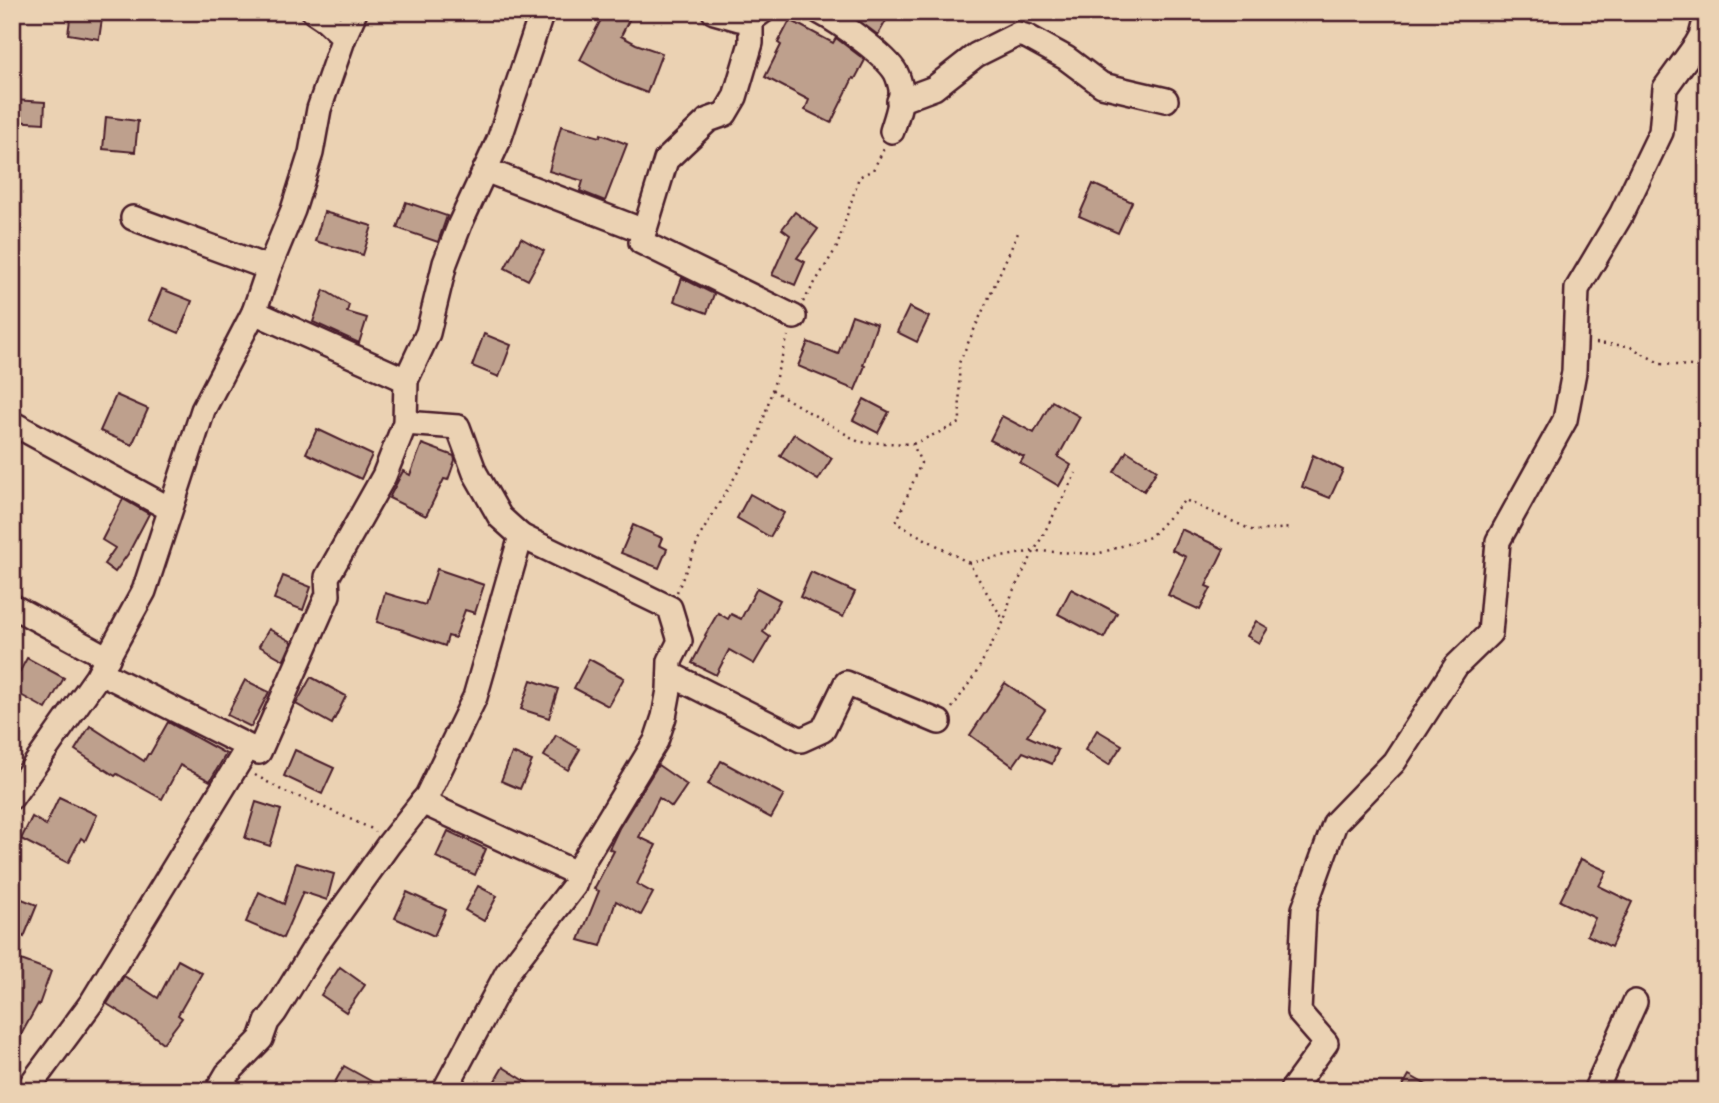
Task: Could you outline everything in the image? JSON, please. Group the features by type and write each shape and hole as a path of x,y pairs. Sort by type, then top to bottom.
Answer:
{"street":[{"path":"314,12 344,37"},
{"path":"12,797 104,665 144,591 203,410 254,312 293,210 311,153 320,109 355,12"},
{"path":"26,1091 92,1002 242,756 259,752 328,595 327,577 384,476 405,423 405,380 428,333 445,262 499,139 542,12"},
{"path":"714,12 739,19 756,16 735,97 725,114 708,120 666,160 641,242 794,317"},
{"path":"820,12 882,56 897,74 901,89 892,131"},
{"path":"1291,1091 1326,1044 1299,1012 1304,909 1335,823 1394,762 1456,666 1490,633 1498,541 1565,420 1574,372 1577,289 1621,215 1661,132 1665,88 1696,45 1707,14"},
{"path":"899,101 934,88 976,55 1018,34 1066,58 1102,85 1167,100"},
{"path":"485,170 644,231"},
{"path":"133,218 269,268"},
{"path":"254,312 405,380"},
{"path":"12,423 170,509"},
{"path":"405,423 458,428 475,472 500,517 521,536 670,607 680,641 670,661 664,717 656,741 582,863 574,886 507,973 444,1091"},
{"path":"217,1091 227,1074 261,1038 267,1023 315,947 427,796 475,697 521,536"},
{"path":"12,606 242,756"},
{"path":"670,674 801,740 823,730 846,683 939,722"},
{"path":"422,802 578,874"},
{"path":"1595,1091 1635,1002"}],"path":[{"path":"670,607 701,534 758,438 794,317 837,247 859,177 873,170 892,131"},
{"path":"772,390 859,443 913,444 960,423 959,363 1018,233"},
{"path":"1575,341 1629,346 1661,364 1707,366"},
{"path":"913,444 920,463 896,523 969,563 1004,621"},
{"path":"939,722 944,719 975,675 1004,621 1012,593 1076,473"},
{"path":"969,563 1034,551 1097,554 1150,537 1185,500 1254,531 1291,528"},
{"path":"242,756 285,792 370,828 389,844"}],"building":[{"path":"71,12 103,12 99,39 68,34"},
{"path":"605,12 633,12 621,36 662,53 647,93 619,82 580,60"},
{"path":"876,12 887,19 878,35 850,14"},
{"path":"790,20 833,43 836,38 865,60 831,123 805,110 809,100 765,77"},
{"path":"13,100 45,102 44,123 12,121"},
{"path":"106,117 138,121 135,152 103,149"},
{"path":"561,126 600,137 601,134 627,144 605,201 580,191 583,181 549,171"},
{"path":"1093,184 1132,202 1118,233 1079,216"},
{"path":"406,202 447,216 438,242 397,228"},
{"path":"324,212 372,226 363,255 315,241"},
{"path":"795,212 818,229 797,258 805,262 795,285 772,275 790,235 782,229"},
{"path":"521,238 544,251 528,280 505,268"},
{"path":"682,278 714,294 707,313 674,301"},
{"path":"162,289 192,301 179,333 149,320"},
{"path":"324,290 349,305 347,312 367,318 359,343 313,322"},
{"path":"909,307 929,317 917,342 897,332"},
{"path":"852,315 877,324 855,390 798,366 808,342 838,354"},
{"path":"484,334 511,345 499,377 472,366"},
{"path":"116,395 148,409 132,445 100,431"},
{"path":"864,399 889,412 878,433 853,420"},
{"path":"1052,401 1080,417 1058,457 1071,465 1059,486 1020,463 1024,457 990,440 1002,416 1034,433"},
{"path":"317,429 372,455 361,479 306,453"},
{"path":"794,434 832,458 818,480 780,456"},
{"path":"422,444 454,456 455,460 448,480 444,479 426,516 389,498 403,471 410,475"},
{"path":"1127,451 1157,470 1144,491 1114,472"},
{"path":"1313,455 1343,470 1330,498 1302,487"},
{"path":"750,494 784,513 770,537 737,518"},
{"path":"123,499 149,514 128,554 115,572 104,564 115,548 102,540"},
{"path":"633,525 662,538 659,545 667,549 659,568 621,553"},
{"path":"1181,529 1224,549 1206,586 1211,588 1200,610 1168,595 1186,557 1172,550"},
{"path":"437,569 484,585 475,613 465,610 455,638 448,636 445,646 377,622 385,593 425,605"},
{"path":"811,572 855,592 843,617 800,597"},
{"path":"283,576 311,587 303,610 274,599"},
{"path":"757,588 780,600 763,632 770,637 754,664 729,650 716,675 692,663 718,613 728,619 731,614 741,619"},
{"path":"1071,589 1117,613 1104,638 1058,614"},
{"path":"1256,621 1268,628 1259,643 1247,636"},
{"path":"269,629 292,642 284,660 259,646"},
{"path":"27,658 64,678 46,709 12,690"},
{"path":"589,659 624,678 608,706 574,688"},
{"path":"311,677 346,696 332,724 296,704"},
{"path":"245,680 269,692 251,727 227,715"},
{"path":"531,680 558,689 549,718 521,709"},
{"path":"1005,683 1045,710 1027,736 1058,750 1052,764 1023,752 1013,766 970,735"},
{"path":"168,722 226,754 210,781 180,765 162,799 117,774 115,776 75,750 90,726 144,761"},
{"path":"1097,730 1122,745 1109,765 1085,750"},
{"path":"556,735 580,749 568,770 544,756"},
{"path":"295,750 334,768 322,794 284,776"},
{"path":"512,753 532,761 520,789 501,781"},
{"path":"721,761 784,795 771,818 708,784"},
{"path":"658,765 687,785 672,807 659,798 639,837 656,845 637,884 653,893 641,915 616,901 601,946 579,940 599,891 594,889 614,851 609,849"},
{"path":"59,797 97,815 85,841 81,838 68,863 21,839 32,817 46,825"},
{"path":"256,802 281,810 270,846 245,838"},
{"path":"448,831 486,849 475,875 436,857"},
{"path":"1581,859 1607,871 1599,886 1632,902 1611,947 1587,935 1595,918 1560,901"},
{"path":"296,863 334,874 327,900 303,892 283,938 246,922 259,892 284,904"},
{"path":"478,886 497,896 484,921 465,910"},
{"path":"407,892 446,910 434,936 395,918"},
{"path":"12,895 37,905 24,937 12,931"},
{"path":"21,960 51,971 39,1005 12,1051 12,984"},
{"path":"178,960 202,973 178,1015 182,1018 163,1043 107,1004 124,976 158,998"},
{"path":"340,967 365,985 346,1012 321,995"},
{"path":"344,1066 389,1091 330,1091"},
{"path":"503,1067 541,1091 489,1091"},
{"path":"1409,1075 1437,1091 1400,1091"}]}
